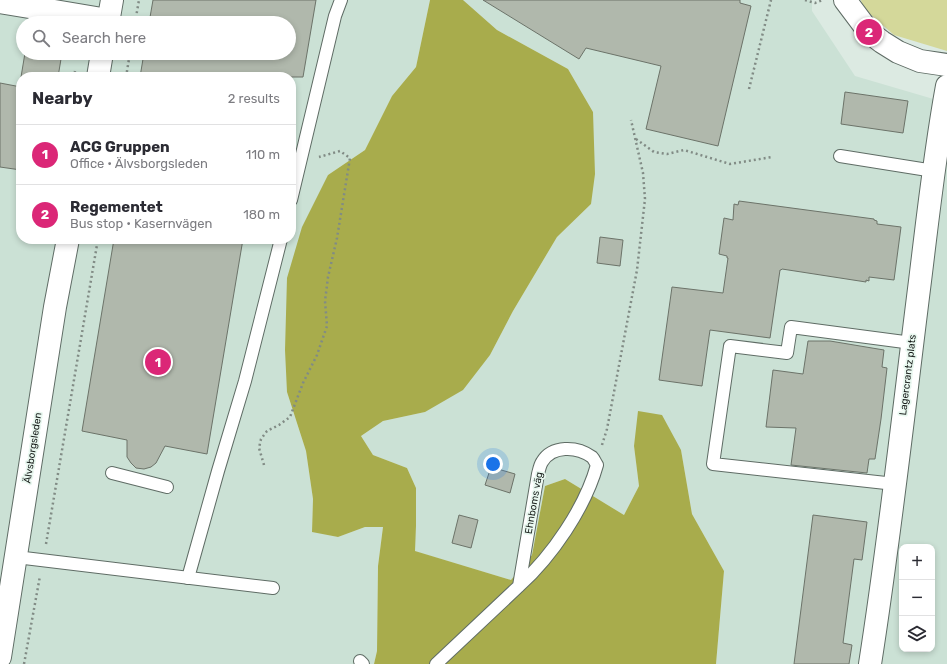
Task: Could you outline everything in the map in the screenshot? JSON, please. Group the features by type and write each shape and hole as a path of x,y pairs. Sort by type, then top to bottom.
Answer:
{"street":[{"path":"845,0 869,32 882,42 898,52 920,61 947,65"},
{"path":"0,2 109,14"},
{"path":"99,72 101,60"},
{"name":"Lagercrantz plats","path":"870,664 940,124 947,86"},
{"name":"Älvsborgsleden","path":"0,657 54,315 67,244"}],"lane":[{"path":"296,179 334,16 341,0"},
{"path":"840,156 934,171"},
{"path":"188,578 245,381 280,244"},
{"path":"894,484 713,464 730,346 787,353 791,327 912,343"},
{"name":"Ehnboms väg","path":"519,586 538,474 542,462 550,454 562,448 575,449 592,457 597,465"},
{"path":"436,664 531,575 569,526 592,481 597,465"},
{"path":"112,473 167,487"},
{"path":"16,557 273,588"}],"path":[{"path":"136,16 139,0"},
{"path":"749,89 771,0"},
{"path":"805,0 815,3 824,0"},
{"path":"127,72 129,60"},
{"path":"597,465 607,429 639,254 645,199 643,172 631,120"},
{"path":"636,139 654,152 667,154 684,150 730,164 772,157"},
{"path":"264,465 259,448 261,439 267,431 279,425 290,416 302,383 317,355 327,326 325,301 328,277 337,238 350,158 340,151 300,163"},
{"path":"24,664 44,560 97,244"}],"shaded area":[{"path":"0,0 430,0 416,67 392,96 365,150 328,175 287,392 306,451 313,499 312,531 338,537 365,527 383,527 378,566 377,651 374,664 0,664"},
{"path":"463,0 812,0 812,11 855,76 947,103 947,664 716,664 724,571 692,514 681,450 634,446 639,486 624,515 565,479 545,486 532,555 511,580 414,551 416,526 416,488 407,468 373,455 361,436 383,421 425,412 490,355 513,311 557,237 591,204 593,112 568,69 497,30"}],"green space":[{"path":"430,0 463,0 497,30 568,69 593,112 595,174 591,204 557,237 513,311 490,355 463,390 425,412 383,421 361,436 373,455 407,468 416,488 415,551 511,580 532,555 545,486 565,479 624,515 639,486 634,446 638,411 662,415 681,450 692,514 724,571 716,664 374,664 377,651 378,566 383,527 365,527 338,537 312,532 313,499 306,451 287,392 285,350 287,278 302,227 328,175 365,150 392,96 416,67"},
{"path":"861,0 947,0 947,51 894,35 863,8"}],"building":[{"path":"153,0 316,0 303,77 296,77 296,72 141,72 143,60 296,60 296,16 150,16"},
{"path":"483,0 740,0 740,3 751,6 718,146 646,129 661,66 586,48 579,59"},
{"path":"24,60 61,60 59,72 22,72"},
{"path":"0,83 16,86 16,169 0,167"},
{"path":"845,92 908,101 903,133 841,124"},
{"path":"739,201 874,219 877,221 877,224 901,227 894,280 869,277 869,281 866,280 866,282 782,269 780,270 770,338 710,330 702,386 659,380 672,287 723,293 728,258 727,256 719,254 724,218 733,220 734,204 738,205"},
{"path":"600,237 623,240 620,266 597,263"},
{"path":"113,244 242,244 207,454 165,446 156,463 151,467 144,469 136,468 127,457 127,440 82,431"},
{"path":"808,341 830,341 884,350 882,367 887,368 881,419 875,459 869,459 867,473 791,465 796,428 766,427 773,370 803,374"},
{"path":"491,467 515,474 510,493 485,485"},
{"path":"459,515 478,520 471,548 452,543"},
{"path":"813,515 867,522 862,560 854,559 843,643 852,645 849,664 794,664"}],"place":[{"name":"Regementet","path":"869,32"},
{"name":"ACG Gruppen","path":"158,362"}]}
